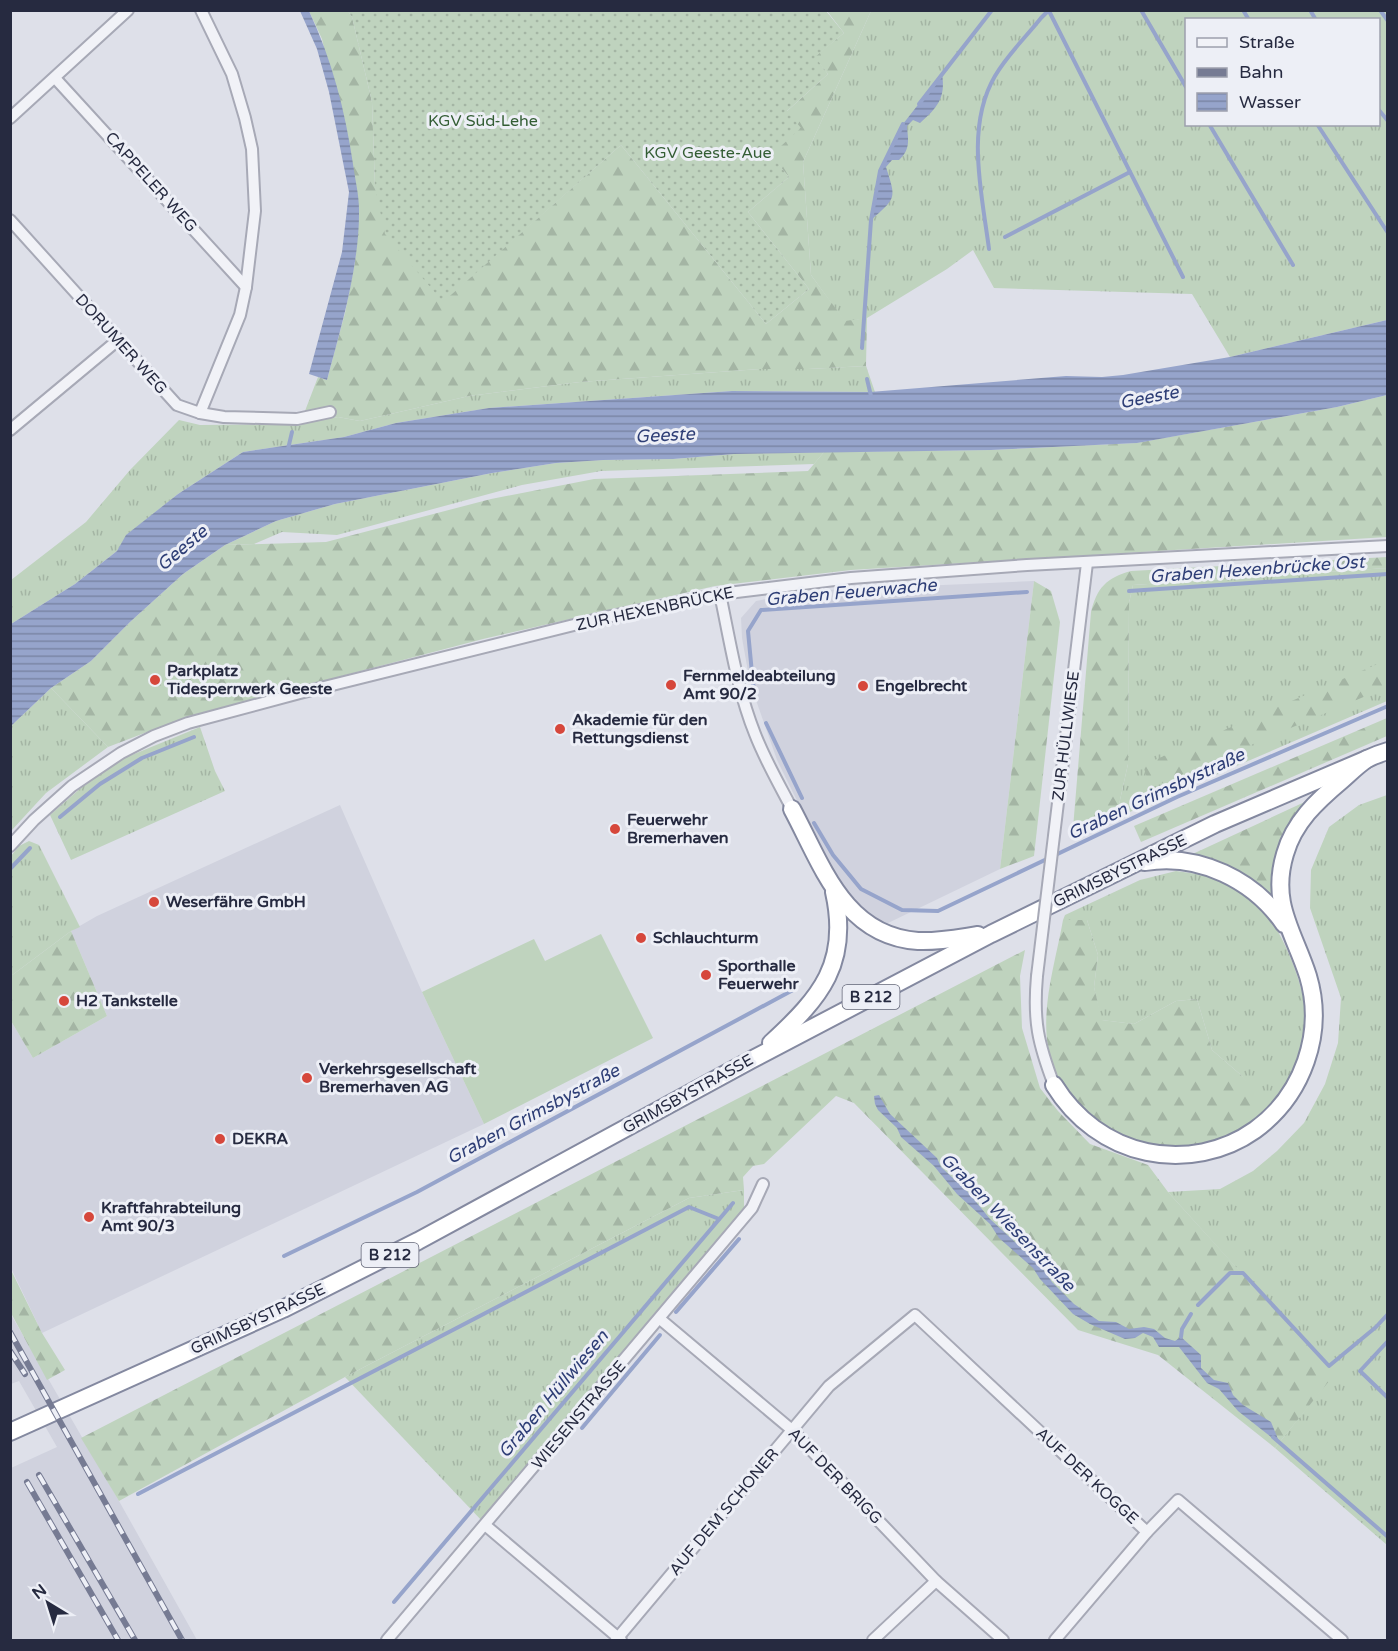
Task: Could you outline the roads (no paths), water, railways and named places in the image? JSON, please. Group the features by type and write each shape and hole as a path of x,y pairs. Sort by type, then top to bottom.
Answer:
{"highway":[{"name":"B 212","path":"1367,759 1388,751"},
{"path":"1054,1085 1061,1097 1094,1129 1138,1151 1171,1155 1196,1154 1220,1148 1250,1134 1275,1113 1295,1087 1302,1072 1312,1040 1314,1008 1308,975 1283,913 1280,884 1285,854 1302,818 1315,803 1367,759"},
{"name":"GRIMSBYSTRASSE","path":"10,1432 283,1309 418,1241 990,934 1215,824 1367,759"},
{"path":"792,809 834,891 856,916 885,933 900,938 933,941 990,934"},
{"path":"1132,865 1172,860 1193,863 1222,872 1249,887 1264,900 1289,932"},
{"path":"752,1060 799,1017 822,989 830,974 838,941 839,924 834,891"}],"street":[{"path":"10,118 128,10"},
{"path":"201,10 232,74 246,118 252,149 255,211 246,287 240,315 201,412"},
{"name":"CAPPELER WEG","path":"55,78 246,287"},
{"name":"DORUMER WEG","path":"10,220 177,405 224,417 297,419 330,412"},
{"path":"10,430 118,340"},
{"name":"ZUR HEXENBRÜCKE","path":"10,846 34,820 72,786 121,753 154,736 188,723 606,617 720,594 851,578 1388,546"},
{"name":"ZUR HÜLLWIESE","path":"1054,1085 1037,1037 1035,1017 1037,976 1087,563"},
{"path":"720,594 738,679 749,717 764,755 792,809"},
{"name":"WIESENSTRASSE","path":"387,1641 752,1208 763,1184"},
{"name":"AUF DEM SCHONER","path":"619,1640 829,1386 915,1315"},
{"name":"AUF DER KOGGE","path":"915,1315 1147,1532 1178,1500 1342,1641"},
{"name":"AUF DER BRIGG","path":"660,1319 792,1430 936,1581 1003,1641"},
{"path":"485,1525 619,1640"},
{"path":"1055,1641 1147,1532"},
{"path":"873,1641 936,1581"}],"water":[{"path":"300,11 309,11 337,86 346,124 359,204 353,274 327,380 309,374 342,252 349,192 329,92 317,49"},
{"path":"942,74 943,90 939,102 920,123 913,120 907,126 908,144 905,152 899,160 892,160 886,167 892,186 892,197 886,207 871,220 880,171 903,124"},
{"name":"Geeste","path":"1387,320 1387,395 1337,407 1137,443 991,450 734,454 673,459 556,463 492,473 335,504 276,521 225,545 183,574 91,661 51,688 11,726 11,624 75,584 117,551 126,535 178,494 243,452 344,437 396,423 489,408 732,391 870,392 1066,376 1123,375 1230,357"},
{"path":"879,1095 890,1114 937,1158 941,1167 968,1192 990,1219 1041,1266 1052,1282 1074,1304 1099,1321 1116,1322 1129,1329 1144,1327 1154,1329 1165,1338 1175,1341 1181,1337 1201,1355 1201,1368 1214,1380 1228,1383 1233,1395 1243,1405 1271,1422 1278,1439 1276,1441 1238,1411 1219,1389 1207,1383 1179,1347 1159,1347 1153,1337 1143,1333 1135,1338 1125,1339 1073,1314 1040,1279 1033,1268 999,1238 990,1224 957,1194 934,1166 901,1137 897,1128 878,1110 874,1096"}],"waterway":[{"path":"919,104 992,10"},
{"path":"989,249 978,161 980,117 986,96 1000,68 1049,10"},
{"path":"1141,10 1185,85"},
{"path":"1243,10 1248,18"},
{"path":"1310,10 1315,18"},
{"path":"1380,10 1388,21"},
{"path":"1049,11 1183,277"},
{"path":"1380,111 1388,121"},
{"path":"862,348 871,220 880,171 903,124"},
{"path":"1210,126 1293,265"},
{"path":"1318,126 1388,233"},
{"path":"1005,237 1130,172"},
{"path":"867,379 871,396"},
{"path":"288,449 292,432"},
{"name":"Graben Hexenbrücke Ost","path":"1129,591 1388,574"},
{"name":"Graben Feuerwache","path":"756,693 753,684 748,631 761,610 1027,592"},
{"name":"Graben Grimsbystraße","path":"814,823 833,855 861,889 902,910 938,911 1177,797 1388,706"},
{"name":"Graben Feuerwache","path":"766,723 802,798"},
{"name":"Graben Feuerwache","path":"60,817 100,784 142,758 194,737"},
{"name":"Graben Feuerwache","path":"10,869 30,848"},
{"name":"Graben Grimsbystraße","path":"284,1256 417,1192 793,990"},
{"name":"Graben Hüllwiesen","path":"394,1602 733,1203"},
{"path":"138,1494 689,1207 719,1219"},
{"path":"676,1312 739,1239"},
{"path":"1198,1305 1230,1273 1243,1273 1329,1366 1376,1327 1388,1314"},
{"path":"1181,1337 1182,1329 1191,1314"},
{"path":"582,1428 660,1335"},
{"path":"1388,1341 1360,1371 1388,1398"},
{"name":"Graben Wiesenstraße","path":"1273,1437 1388,1537"}],"railway":[{"path":"10,1332 182,1640"},
{"path":"10,1351 25,1374"},
{"path":"39,1475 135,1640"},
{"path":"27,1482 118,1640"}],"place":[{"name":"Parkplatz Tidesperrwerk Geeste","path":"155,680"},
{"name":"Fernmeldeabteilung Amt 90/2","path":"671,685"},
{"name":"Engelbrecht","path":"863,686"},
{"name":"Akademie für den Rettungsdienst","path":"560,729"},
{"name":"Feuerwehr Bremerhaven","path":"615,829"},
{"name":"Weserfähre GmbH","path":"154,902"},
{"name":"Schlauchturm","path":"641,938"},
{"name":"Sporthalle Feuerwehr","path":"706,975"},
{"name":"H2 Tankstelle","path":"64,1001"},
{"name":"Verkehrsgesellschaft Bremerhaven AG","path":"307,1078"},
{"name":"DEKRA","path":"220,1139"},
{"name":"Kraftfahrabteilung Amt 90/3","path":"89,1217"}],"park label":[{"name":"KGV Süd-Lehe","path":"483,121"},
{"name":"KGV Geeste-Aue","path":"708,153"}]}
